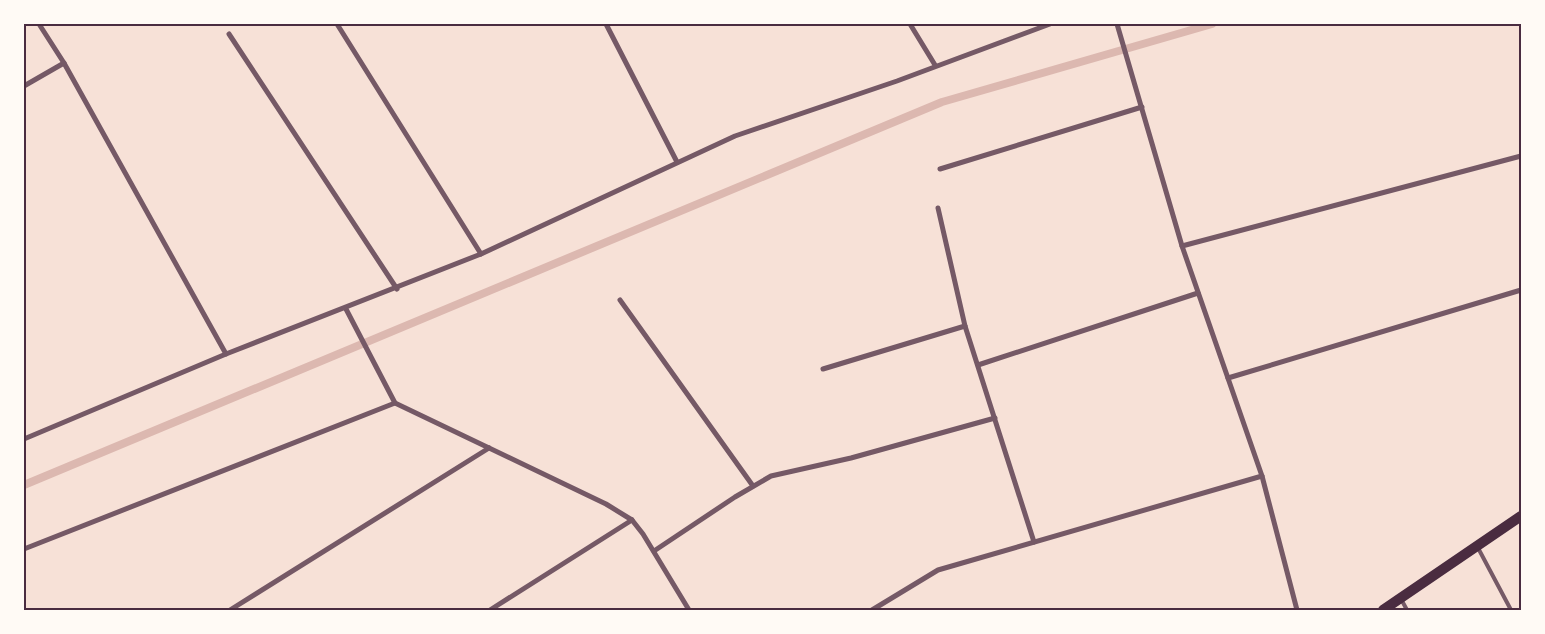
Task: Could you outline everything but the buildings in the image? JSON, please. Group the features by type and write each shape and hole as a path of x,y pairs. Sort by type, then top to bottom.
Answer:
{"main road":[{"path":"1383,610 1521,516"}],"street":[{"path":"39,24 64,63 226,354"},
{"path":"337,24 481,254"},
{"path":"606,24 677,162"},
{"path":"910,24 935,65"},
{"path":"24,439 226,354 481,254 735,136 897,81 935,65 1050,24"},
{"path":"1117,24 1182,246 1262,476 1297,610"},
{"path":"229,34 397,288"},
{"path":"24,86 64,63"},
{"path":"940,169 1142,106"},
{"path":"1182,246 1521,156"},
{"path":"938,208 965,326 1034,542"},
{"path":"1228,378 1521,290"},
{"path":"978,365 1198,293"},
{"path":"620,300 753,486"},
{"path":"346,308 394,403 606,504 632,520 654,551 689,610"},
{"path":"823,369 965,326"},
{"path":"24,549 394,403"},
{"path":"654,551 771,476 790,470 851,458 995,418"},
{"path":"230,610 489,448"},
{"path":"872,610 938,570 1262,476"},
{"path":"490,610 632,520"}],"lane":[{"path":"1477,546 1511,610"},
{"path":"1400,598 1407,610"}],"waterway":[{"path":"24,485 942,102 1212,24"}]}
